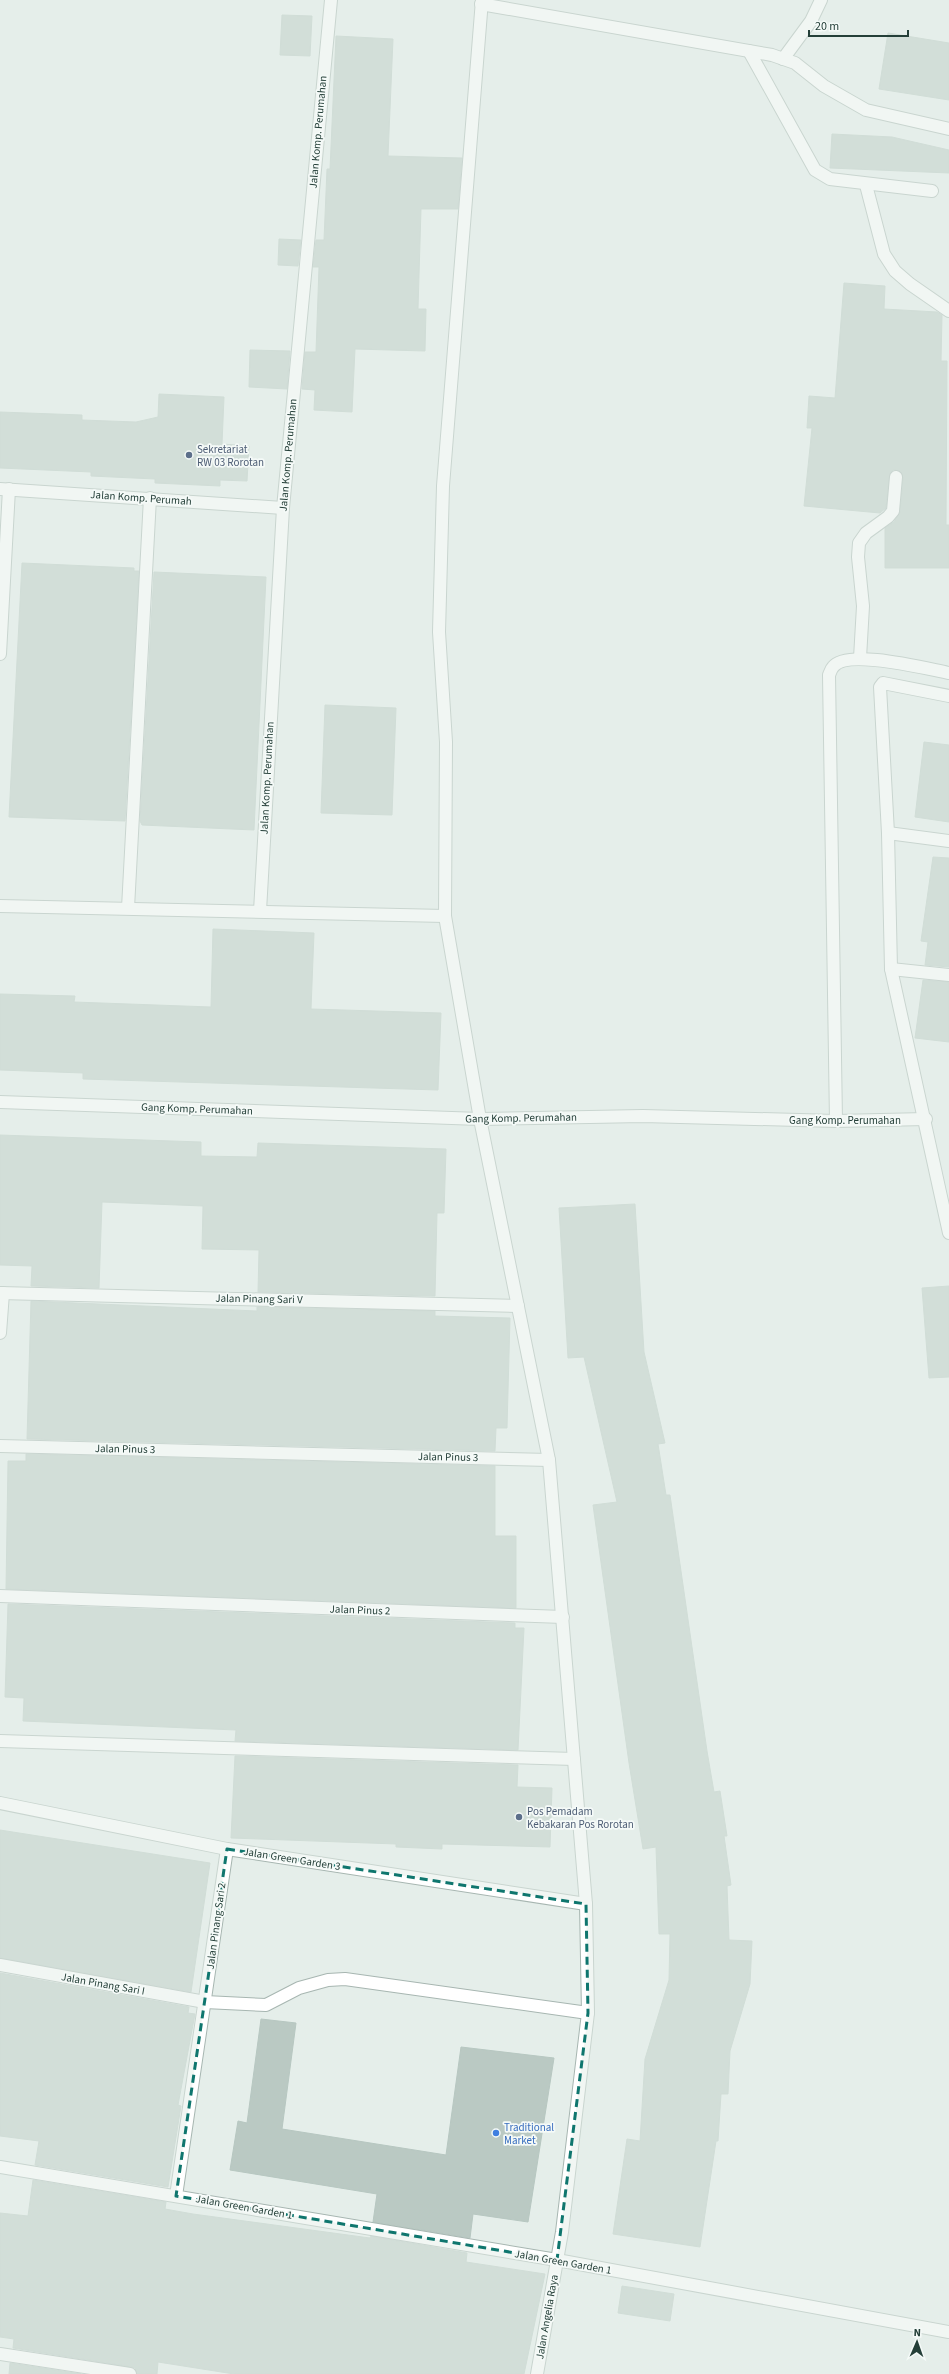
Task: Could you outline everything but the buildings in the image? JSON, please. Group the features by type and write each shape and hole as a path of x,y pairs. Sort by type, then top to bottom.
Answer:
{"street":[{"name":"Jalan Komp. Perumahan","path":"260,911 283,508 331,0"},
{"path":"783,59 811,21 821,0"},
{"path":"588,2013 586,1904 549,1460 480,1119 445,916 446,742 439,632 442,486 482,2 749,51 783,59 795,63 824,86 866,110 949,129"},
{"path":"749,51 815,170 830,179 866,185 932,191"},
{"path":"866,185 884,254 889,263 910,284 949,311"},
{"path":"860,658 863,606 858,557 859,543 866,533 894,511 896,477"},
{"name":"Jalan Komp. Perumah","path":"5,489 283,508"},
{"path":"0,654 5,489"},
{"path":"128,908 150,498"},
{"path":"836,1121 829,675 832,667 837,664 860,658 949,673"},
{"path":"949,696 882,683 880,684 888,833 891,969 946,1203 949,1233"},
{"path":"888,833 949,841"},
{"path":"0,906 445,916"},
{"path":"891,969 949,975"},
{"name":"Gang Komp. Perumahan","path":"0,1102 480,1119 643,1116 836,1121 926,1119"},
{"path":"0,1332 1,1293"},
{"name":"Jalan Pinang Sari V","path":"1,1293 518,1306"},
{"name":"Jalan Pinus 3","path":"0,1446 549,1460"},
{"name":"Jalan Pinus 2","path":"0,1596 563,1617"},
{"path":"0,1741 574,1759"},
{"name":"Jalan Green Garden 3","path":"0,1803 227,1849 586,1904"},
{"name":"Jalan Pinang Sari 2","path":"205,2002 227,1849"},
{"name":"Jalan Pinang Sari I","path":"0,1965 205,2002 266,2005 299,1988 328,1980 345,1979 588,2013"},
{"path":"176,2196 205,2002"},
{"name":"Jalan Angelia Raya","path":"537,2374 562,2232 588,2013"},
{"name":"Jalan Green Garden 1","path":"0,2167 557,2260 949,2332"},
{"path":"0,2354 130,2374"}],"highlighted area":[{"path":"227,1849 586,1904 588,2013 557,2260 176,2196"}],"place":[{"name":"Sekretariat RW 03 Rorotan","path":"189,455"},
{"name":"Pos Pemadam Kebakaran Pos Rorotan","path":"519,1817"},
{"name":"Traditional Market","path":"496,2133"}]}
